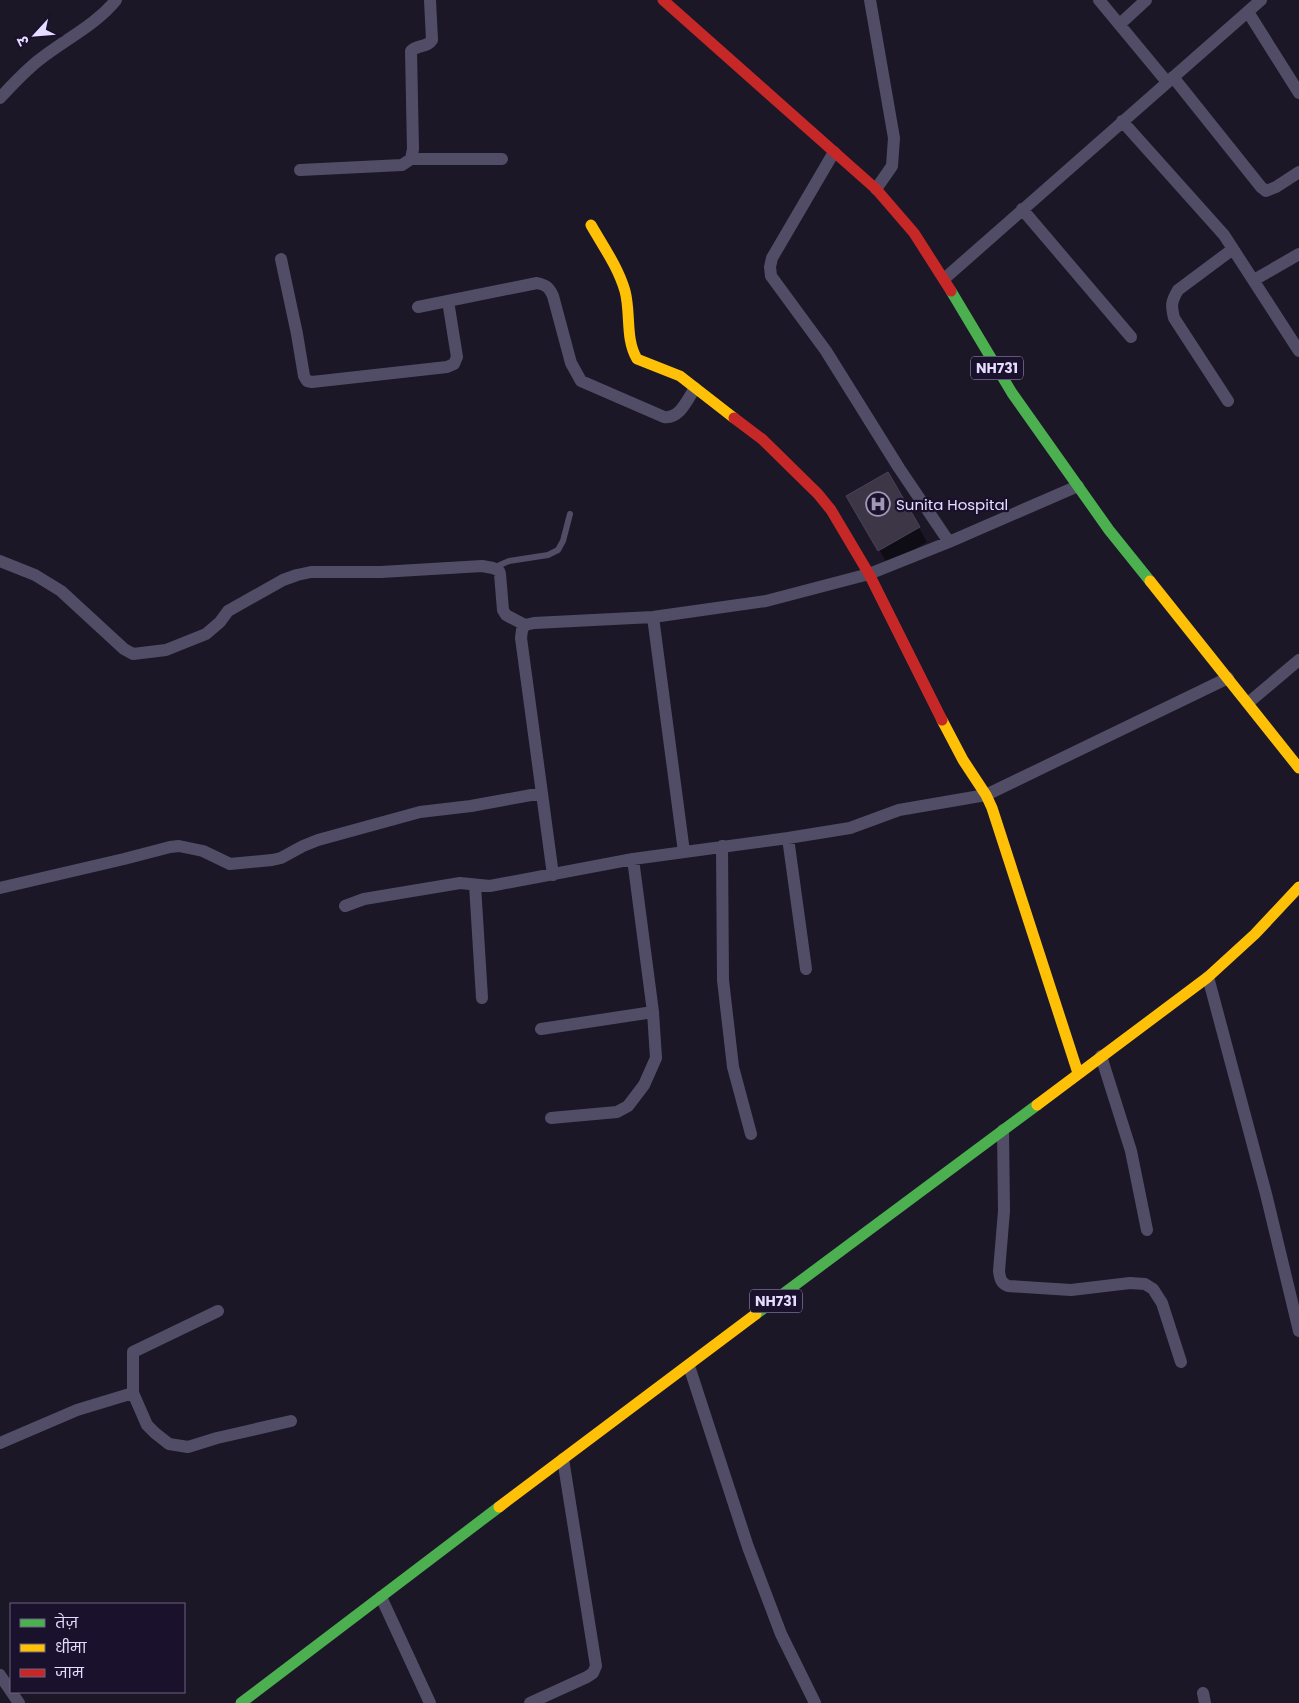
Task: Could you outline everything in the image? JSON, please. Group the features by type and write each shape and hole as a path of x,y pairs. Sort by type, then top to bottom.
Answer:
{"main road":[{"name":"NH731","path":"663,0 876,189 914,233 944,279 1012,393 1109,530 1299,768"},
{"path":"591,225 624,290 634,356 637,359 680,376 762,439 818,494 831,510 869,574 963,760 986,795 998,824 1078,1073"},
{"name":"NH731","path":"242,1703 563,1459 1208,977 1279,911 1299,887"}],"street":[{"path":"0,98 40,59 110,8 116,0"},
{"path":"411,159 413,149 411,51 428,44 432,40 430,0"},
{"path":"870,0 894,138 892,166 876,189"},
{"path":"1099,0 1261,187 1266,191 1276,187 1299,172"},
{"path":"1120,24 1146,0"},
{"path":"944,279 1262,0"},
{"path":"1248,12 1299,93"},
{"path":"1122,121 1224,235 1299,351"},
{"path":"834,152 772,258 771,276 826,351 899,468 949,542"},
{"path":"300,170 402,165 411,159 502,159"},
{"path":"1022,209 1132,337"},
{"path":"1228,401 1174,318 1171,306 1178,290 1234,249"},
{"path":"1254,280 1299,254"},
{"path":"281,259 304,376 307,381 447,367 454,364 457,357 448,300"},
{"path":"418,307 536,284 547,286 550,288 553,296 571,363 581,381 664,417 671,418 677,415 695,388"},
{"path":"0,561 35,575 61,591 124,649 133,654 166,650 206,634 220,622 228,611 282,580 311,572 381,572 482,566 493,568 499,571 500,574 503,610 506,616 525,624 652,617 766,601 869,574 949,542 1078,486"},
{"path":"652,617 684,852"},
{"path":"525,624 520,638 553,875"},
{"path":"1248,703 1299,660"},
{"path":"345,906 364,899 460,883 490,886 633,859 788,838 859,826 899,810 986,795 1228,678"},
{"path":"0,888 170,847 180,846 203,851 230,864 272,860 281,858 318,840 420,812 471,806 542,793"},
{"path":"788,838 806,969"},
{"path":"722,846 723,980 733,1067 750,1134"},
{"path":"551,1118 617,1112 628,1106 644,1085 656,1058 653,1012 633,859"},
{"path":"475,885 482,998"},
{"path":"1208,977 1266,1194 1299,1331"},
{"path":"542,1028 653,1012"},
{"path":"1101,1056 1131,1151 1147,1230"},
{"path":"1003,1130 1004,1211 998,1272 1003,1284 1008,1286 1070,1290 1145,1284 1153,1288 1162,1303 1180,1362"},
{"path":"218,1311 133,1352 133,1393 147,1425 154,1434 169,1444 188,1447 217,1438 291,1421"},
{"path":"689,1366 748,1547 781,1634 815,1703"},
{"path":"0,1443 77,1410 133,1393"},
{"path":"530,1703 587,1677 593,1673 596,1666 563,1459"},
{"path":"382,1597 430,1703"},
{"path":"0,1675 10,1690"}],"lane":[{"path":"493,568 509,561 548,555 558,550 563,541 570,514"}],"building":[{"path":"888,472 920,527 878,551 846,496"}],"traffic: fast":[{"path":"951,291 1012,393 1109,530 1150,581"},
{"path":"756,1314 1037,1105"},
{"path":"241,1703 499,1507"}],"traffic: slow":[{"path":"591,225 622,282 627,299 631,343 637,359 680,376 734,418"},
{"path":"1150,581 1299,768"},
{"path":"942,720 963,760 986,795 992,808 1078,1073"},
{"path":"1037,1105 1208,977 1255,934 1299,887"},
{"path":"499,1507 756,1314"}],"traffic: jam":[{"path":"663,0 876,189 914,233 951,291"},
{"path":"734,418 762,439 818,494 831,510 869,574 942,720"}],"place":[{"name":"Sunita Hospital","path":"878,504"}]}
